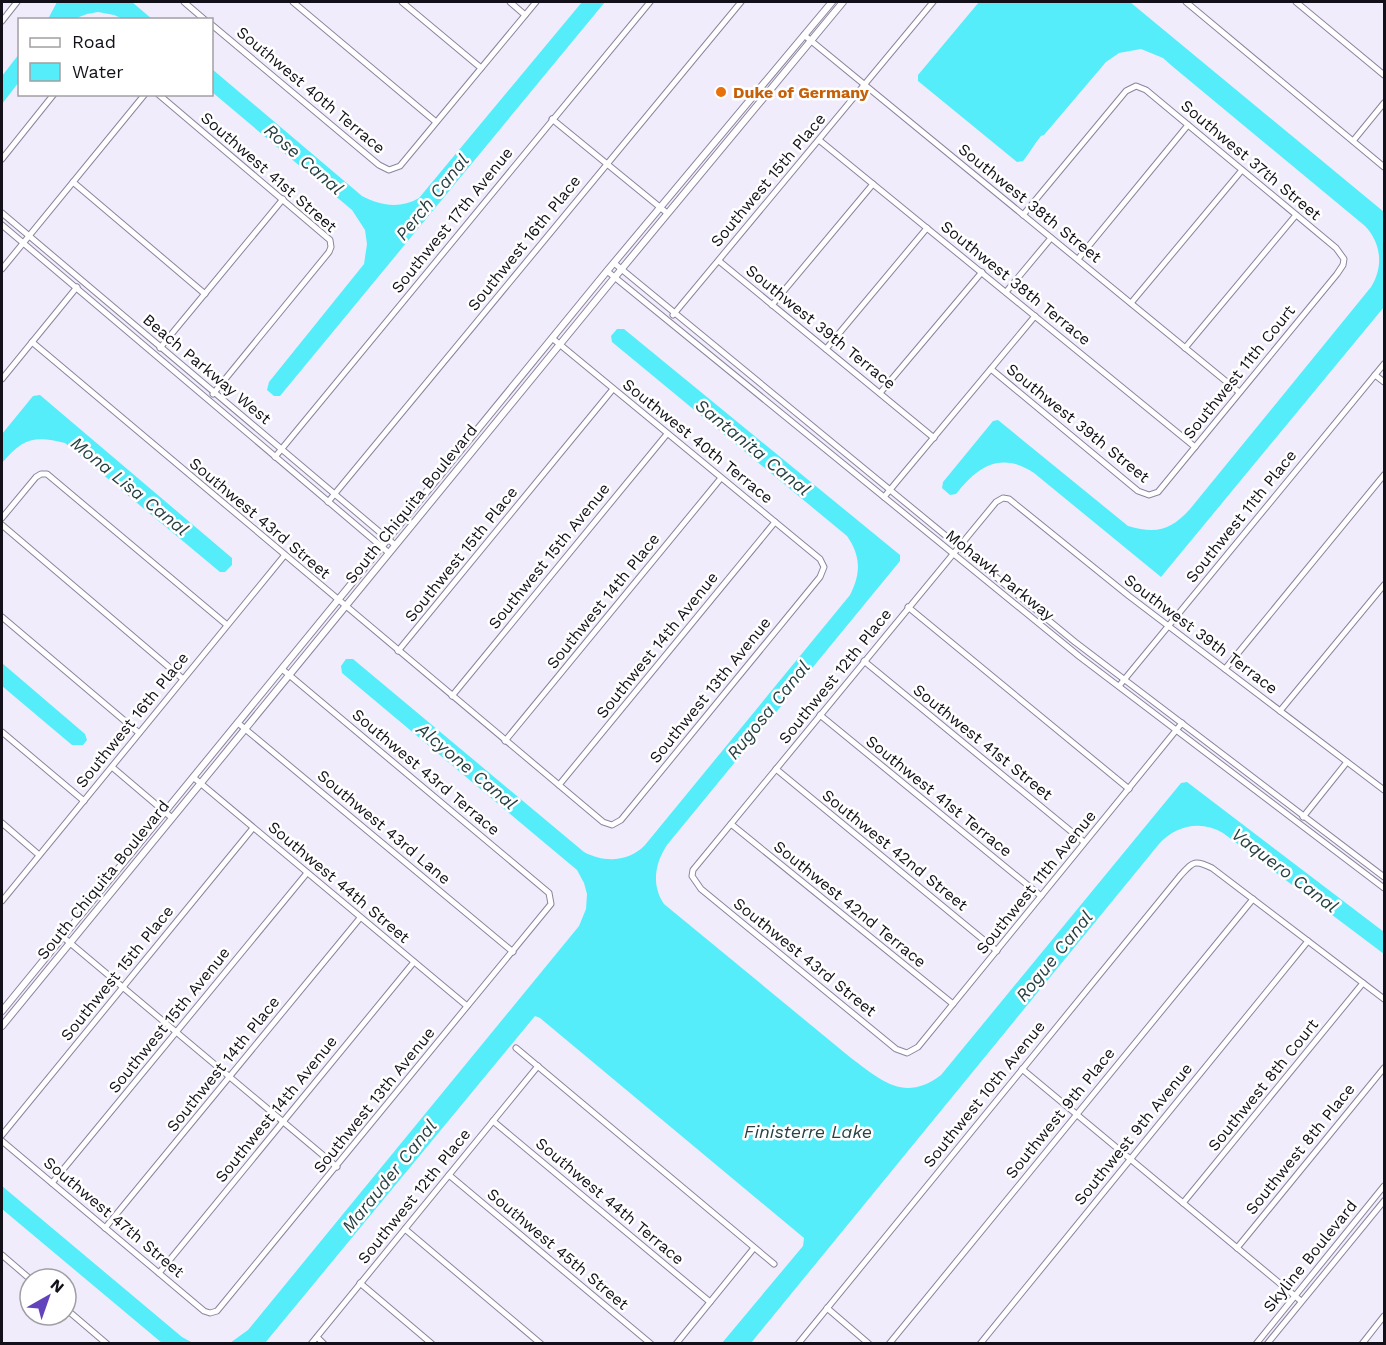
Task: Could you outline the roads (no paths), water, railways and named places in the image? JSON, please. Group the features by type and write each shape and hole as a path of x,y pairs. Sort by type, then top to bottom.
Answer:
{"main road":[{"name":"South Chiquita Boulevard","path":"2,1012 660,207 832,2"},
{"name":"South Chiquita Boulevard","path":"2,1026 621,269 843,2"}],"street":[{"path":"2,21 17,2"},
{"path":"184,2 204,18"},
{"path":"293,2 436,122 536,2"},
{"path":"402,2 481,68"},
{"path":"510,2 525,15"},
{"name":"Southwest 17th Avenue","path":"275,456 650,2"},
{"name":"Southwest 16th Place","path":"328,502 741,2"},
{"name":"Southwest 15th Place","path":"669,321 933,2"},
{"path":"1186,2 1384,167"},
{"path":"1296,2 1384,75"},
{"name":"Southwest 40th Terrace","path":"213,26 379,165 389,170 395,170 436,122"},
{"name":"Southwest 38th Street","path":"804,35 1239,392"},
{"name":"Southwest 37th Street","path":"1023,215 1126,91 1136,86 1146,90 1341,253 1344,259"},
{"path":"2,159 52,96"},
{"path":"2,269 143,96"},
{"name":"Southwest 41st Street","path":"160,96 330,240 331,247 214,393"},
{"path":"1353,141 1384,103"},
{"path":"552,119 667,213"},
{"path":"1078,259 1188,125"},
{"name":"Southwest 38th Terrace","path":"819,140 1195,447"},
{"path":"1131,303 1242,170"},
{"path":"73,182 205,294"},
{"path":"772,305 873,184"},
{"path":"154,354 283,199"},
{"name":"Beach Parkway West","path":"2,213 395,546"},
{"path":"1185,348 1296,215"},
{"name":"Beach Parkway West","path":"2,225 389,553"},
{"path":"826,349 927,228"},
{"path":"1006,292 1051,238"},
{"name":"Southwest 11th Court","path":"1149,495 1158,492 1337,274 1344,259"},
{"name":"Southwest 39th Terrace","path":"719,261 934,438"},
{"name":"Mohawk Parkway","path":"614,263 1075,642 1384,878"},
{"name":"Mohawk Parkway","path":"608,271 1072,651 1384,888"},
{"path":"880,393 982,272"},
{"path":"2,380 82,281"},
{"path":"884,498 1035,316"},
{"name":"Southwest 40th Terrace","path":"552,339 820,559 824,567"},
{"name":"Southwest 43rd Street","path":"32,342 603,822 612,825"},
{"name":"Southwest 11th Place","path":"1119,686 1384,364"},
{"name":"Southwest 39th Street","path":"991,369 1138,491 1149,495"},
{"path":"1375,375 1384,382"},
{"name":"Southwest 15th Place","path":"398,651 613,389"},
{"path":"208,400 214,393"},
{"name":"Southwest 15th Avenue","path":"452,696 667,434"},
{"path":"2,518 29,484 41,474 52,477 227,625"},
{"path":"1225,669 1384,475"},
{"name":"Southwest 14th Place","path":"506,741 721,478"},
{"name":"Southwest 39th Terrace","path":"1004,498 1009,499 1168,626 1384,790"},
{"name":"Southwest 12th Place","path":"692,876 693,870 952,553 996,502 1004,498"},
{"name":"Southwest 14th Avenue","path":"559,785 775,522"},
{"path":"2,525 183,679"},
{"name":"Southwest 16th Place","path":"2,901 284,556"},
{"name":"Southwest 13th Avenue","path":"612,825 618,823 628,811 820,577 824,567"},
{"path":"1281,711 1384,585"},
{"path":"908,607 1129,789"},
{"path":"2,617 139,733"},
{"name":"Southwest 41st Street","path":"864,661 1084,842"},
{"name":"Southwest 43rd Terrace","path":"282,669 526,873 549,893 551,898"},
{"name":"Southwest 41st Terrace","path":"820,715 1041,897"},
{"name":"Southwest 43rd Lane","path":"238,723 513,952"},
{"name":"Southwest 11th Avenue","path":"907,1053 918,1047 1182,723"},
{"path":"2,732 84,801"},
{"path":"1298,823 1347,762"},
{"path":"112,767 172,818"},
{"name":"Southwest 42nd Street","path":"776,769 997,951"},
{"name":"Southwest 44th Street","path":"193,777 467,1006"},
{"path":"2,824 39,855"},
{"name":"Southwest 42nd Terrace","path":"731,824 953,1004"},
{"name":"Southwest 15th Place","path":"2,1135 254,828"},
{"name":"Southwest 10th Avenue","path":"798,1344 1193,863 1198,862 1212,868 1253,899"},
{"name":"Southwest 15th Avenue","path":"52,1184 307,873"},
{"name":"Southwest 43rd Street","path":"692,876 700,889 896,1049 907,1053"},
{"name":"Southwest 13th Avenue","path":"210,1313 221,1307 513,952 548,909 551,898"},
{"path":"1253,899 1384,999"},
{"name":"Southwest 9th Place","path":"889,1344 1253,899"},
{"name":"Southwest 14th Place","path":"105,1228 360,918"},
{"path":"63,937 336,1167"},
{"name":"Southwest 9th Avenue","path":"980,1344 1308,941"},
{"name":"Southwest 14th Avenue","path":"159,1273 414,962"},
{"name":"Southwest 8th Court","path":"1183,1203 1363,983"},
{"path":"2,1012 8,1018"},
{"path":"516,1048 774,1264"},
{"name":"Southwest 12th Place","path":"311,1344 538,1066"},
{"name":"Southwest 8th Place","path":"1237,1248 1384,1068"},
{"path":"1022,1069 1301,1301"},
{"name":"Southwest 44th Terrace","path":"493,1121 710,1302"},
{"name":"Southwest 47th Street","path":"2,1141 204,1311 210,1313"},
{"name":"Southwest 45th Street","path":"449,1175 651,1344"},
{"name":"Skyline Boulevard","path":"1256,1344 1384,1186"},
{"name":"Skyline Boulevard","path":"1267,1344 1384,1200"},
{"path":"405,1229 541,1344"},
{"path":"676,1344 754,1248"},
{"path":"2,1255 18,1269"},
{"path":"360,1283 432,1344"},
{"path":"827,1308 869,1344"},
{"path":"1362,1344 1384,1316"},
{"path":"78,1319 107,1344"},
{"path":"316,1337 324,1344"}],"water":[{"path":"57,2 132,2 151,18 121,18 98,12 77,18 49,18"},
{"path":"582,2 605,2 280,396 274,396 267,390 269,382 364,264 367,244 365,230 352,210 213,93 213,70 362,196 391,205 405,204 419,198"},
{"path":"979,2 1130,2 1384,212 1384,307 1161,577 1034,473 1022,466 1011,463 991,465 973,476 956,494 950,495 942,488 943,482 993,421 998,420 1128,526 1155,530 1169,526 1190,509 1371,287 1379,263 1375,240 1365,226 1163,58 1141,49 1119,53 1106,62 1041,136 1023,161 1017,162 918,81 918,75"},
{"path":"18,55 18,83 2,104 2,76"},
{"path":"617,329 624,329 900,555 900,561 667,845 656,874 657,889 664,904 851,1058 883,1080 904,1088 928,1083 941,1075 1181,783 1187,782 1384,932 1384,954 1223,833 1198,826 1189,826 1173,832 1159,844 751,1343 722,1343 803,1246 804,1238 535,1016 265,1343 230,1343 248,1330 579,926 586,909 587,894 577,870 342,673 341,666 346,659 353,659 584,852 600,858 624,858 639,851 645,845 850,595 854,587 858,565 852,543 847,536 612,342 611,336"},
{"name":"Mona Lisa Canal","path":"40,395 232,558 232,565 225,572 220,572 65,443 45,439 29,441 16,449 2,463 2,434 33,396"},
{"path":"2,663 85,734 87,740 83,745 72,745 2,686"},
{"path":"2,1186 182,1337 193,1343 162,1343 78,1273 78,1267 71,1267 2,1209"}],"place":[{"name":"Duke of Germany","path":"721,92"}],"water label":[{"name":"Rose Canal","path":"304,159"},
{"name":"Perch Canal","path":"432,197"},
{"name":"Santanita Canal","path":"753,447"},
{"name":"Rugosa Canal","path":"768,710"},
{"name":"Alcyone Canal","path":"467,766"},
{"name":"Vaquero Canal","path":"1285,870"},
{"name":"Rogue Canal","path":"1054,956"},
{"name":"Finisterre Lake","path":"808,1131"},
{"name":"Marauder Canal","path":"389,1176"}]}
